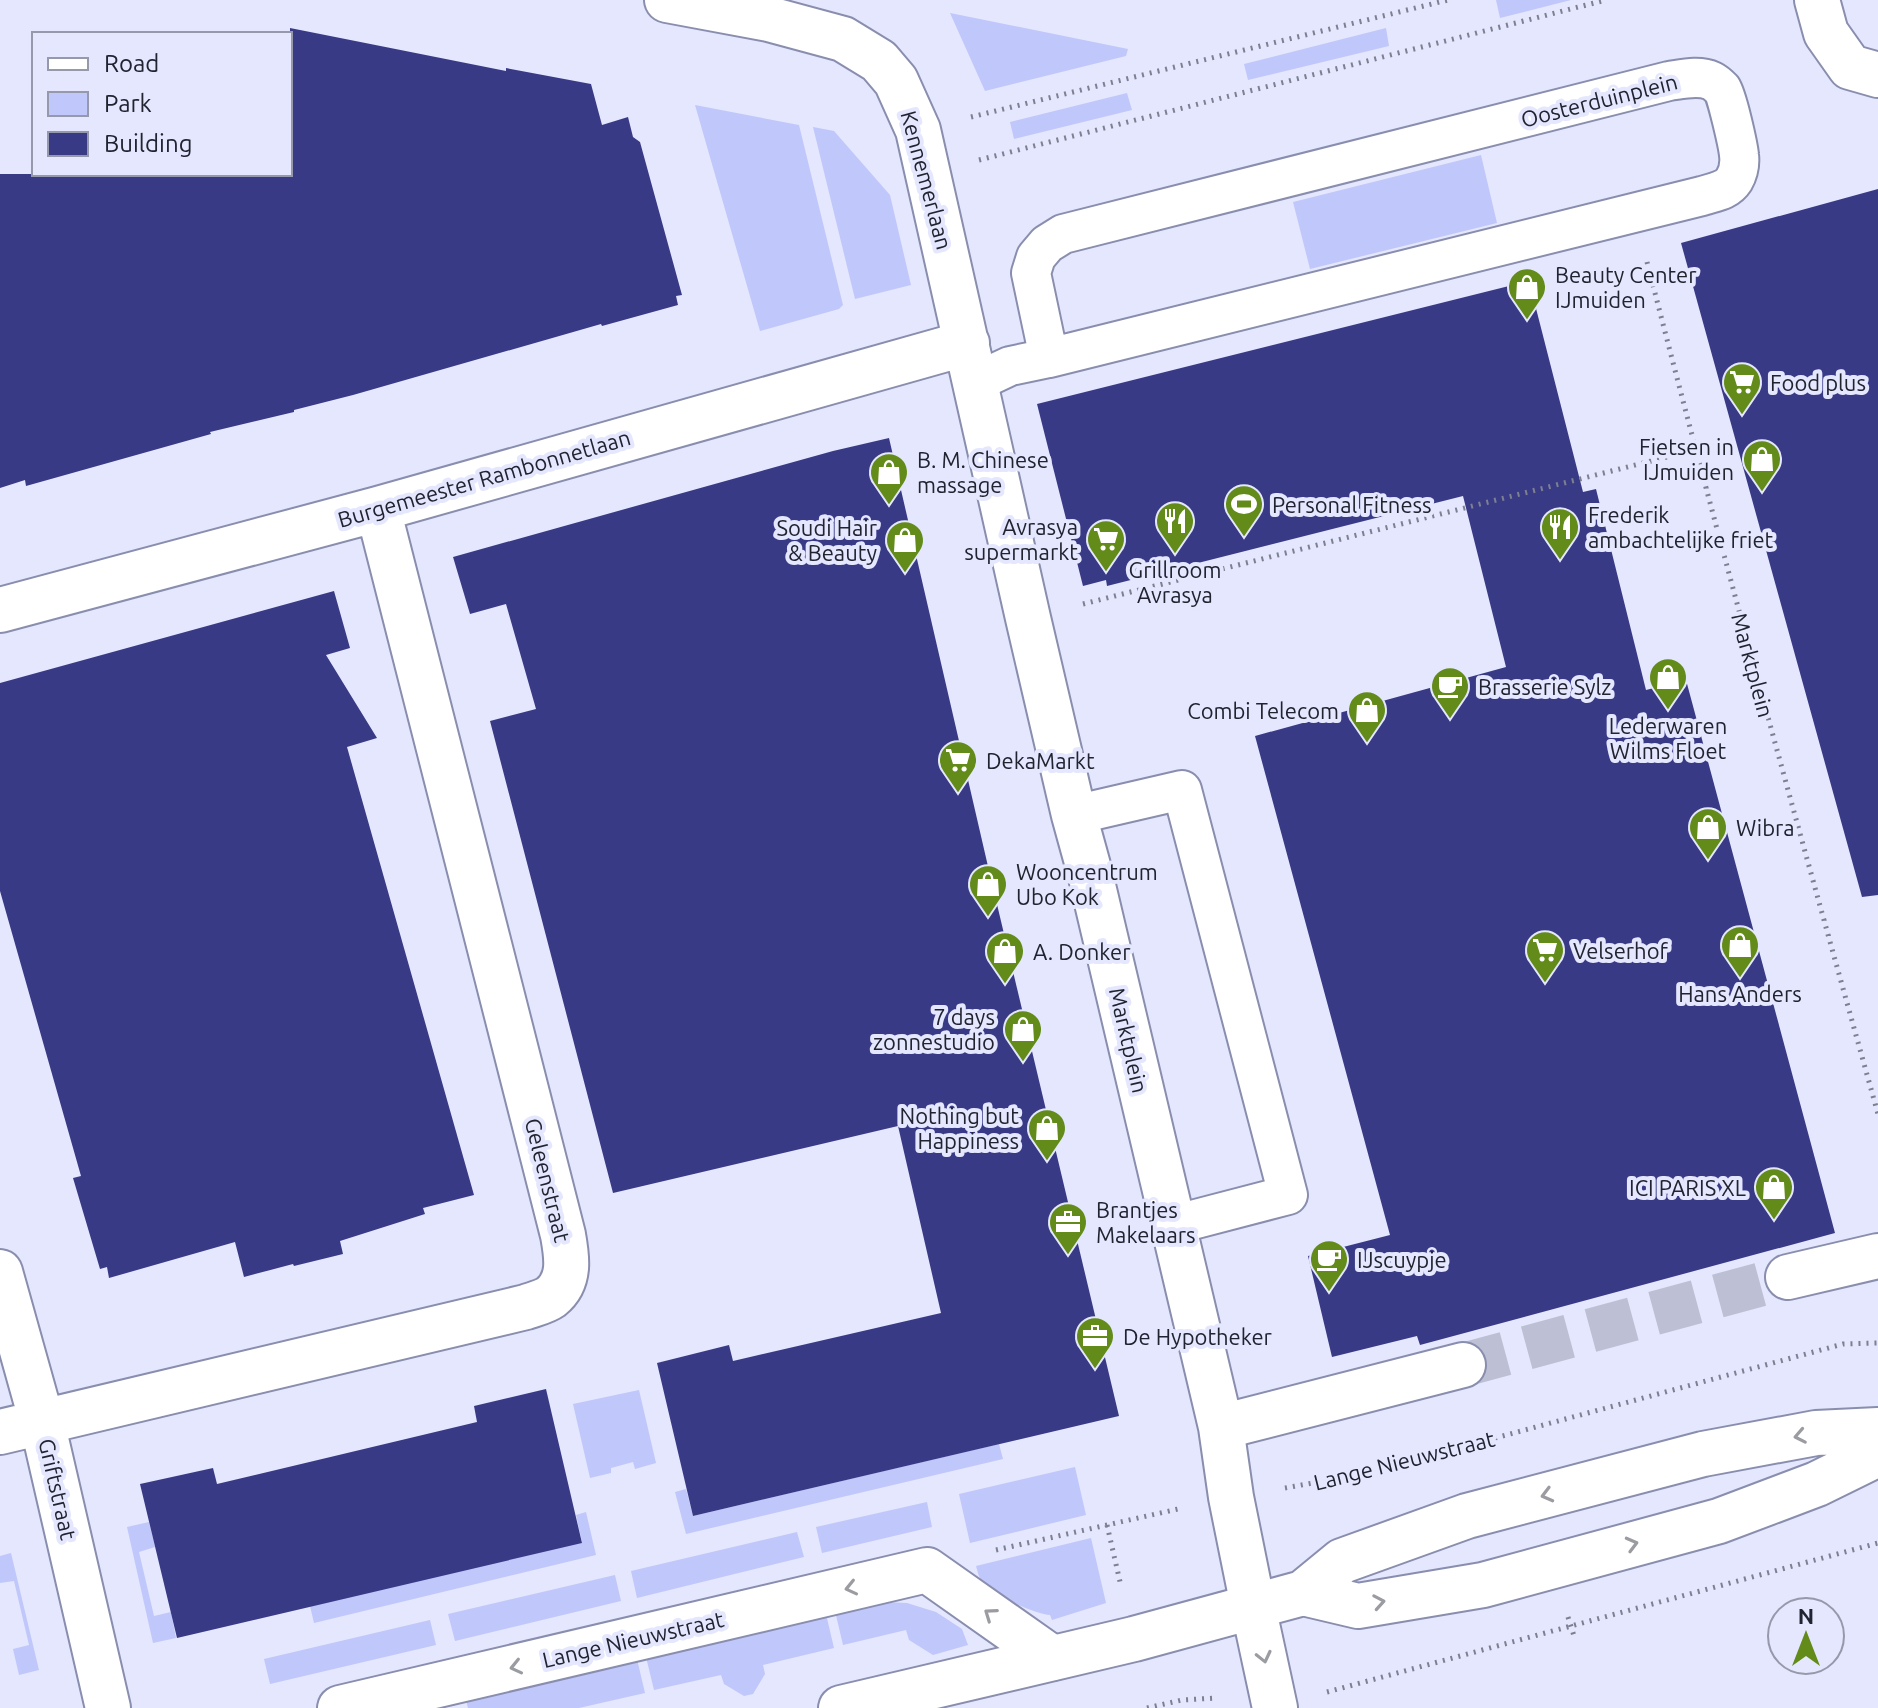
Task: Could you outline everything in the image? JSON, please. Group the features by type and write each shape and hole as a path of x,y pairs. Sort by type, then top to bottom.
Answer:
{"street":[{"name":"Kennemerlaan","path":"667,0 769,19 843,39 879,61 896,81 918,130 971,363"},
{"path":"1817,0 1826,33 1850,67 1878,75"},
{"name":"Burgemeester Rambonnetlaan","path":"0,610 378,509 971,363"},
{"name":"Marktplein","path":"971,363 1074,815 1221,1427 1231,1497 1275,1708"},
{"name":"Geleenstraat","path":"0,1432 526,1307 550,1298 564,1281 567,1258 563,1235 378,509"},
{"path":"1788,1277 1878,1256"},
{"name":"Griftstraat","path":"0,1272 42,1422 108,1708"},
{"path":"1221,1427 1463,1365"},
{"path":"841,1708 1134,1639 1303,1593 1342,1561 1467,1516 1703,1454 1816,1433 1878,1430"},
{"path":"1303,1593 1358,1606 1483,1585 1719,1521 1817,1484 1878,1454"},
{"path":"927,1570 1052,1658"},
{"name":"Lange Nieuwstraat","path":"340,1708 927,1570"}],"lane":[{"name":"Oosterduinplein","path":"971,363 1010,366 1049,358 1727,188 1739,169 1728,101 1722,89 1712,81 1701,78 1669,81 1063,234 1047,244 1036,257 1031,273 1049,358"},
{"path":"1074,815 1182,790 1288,1195 1173,1225"}],"path":[{"path":"918,130 1448,0"},
{"path":"928,173 1606,0"},
{"name":"Marktplein","path":"1634,213 1695,450 1878,1114"},
{"path":"1028,618 1695,450"},
{"name":"Lange Nieuwstraat","path":"927,1570 988,1552 1231,1497 1362,1474 1843,1344 1878,1343"}],"green space":[{"path":"1496,0 1571,0 1500,18"},
{"path":"950,13 1128,49 1126,56 985,91"},
{"path":"1386,28 1389,46 1248,80 1244,64"},
{"path":"1127,93 1132,110 1014,139 1010,122"},
{"path":"695,105 799,125 843,305 839,309 760,331"},
{"path":"813,127 834,131 890,195 911,285 855,299"},
{"path":"1481,155 1497,223 1310,269 1293,202"},
{"path":"639,1390 656,1463 635,1469 633,1462 611,1468 611,1473 590,1478 573,1404"},
{"path":"999,1444 1003,1459 686,1534 675,1492 686,1489 693,1516"},
{"path":"1075,1467 1086,1515 970,1543 959,1494"},
{"path":"927,1502 932,1527 822,1553 816,1527"},
{"path":"586,1512 596,1555 314,1623 310,1606 582,1542 576,1515"},
{"path":"149,1522 155,1547 139,1552 154,1616 171,1612 176,1638 153,1643 127,1527"},
{"path":"797,1532 804,1557 637,1598 631,1571"},
{"path":"1091,1538 1106,1603 1052,1620 1050,1615 1005,1599 989,1588 981,1580 976,1566"},
{"path":"11,1553 39,1670 19,1675 13,1649 29,1645 14,1581 0,1583 0,1556"},
{"path":"615,1575 621,1601 455,1641 448,1614"},
{"path":"885,1602 907,1603 936,1612 962,1629 968,1645 933,1655 909,1640 906,1630 843,1645 835,1611"},
{"path":"826,1614 834,1648 763,1665 765,1674 753,1694 744,1696 724,1684 721,1675 654,1690 646,1657"},
{"path":"430,1620 436,1645 270,1684 264,1659"},
{"path":"637,1659 645,1693 579,1708 468,1708 466,1700"}],"building":[{"path":"290,28 506,71 506,68 591,84 602,125 628,117 633,137 640,142 682,295 676,296 678,305 294,412 210,432 26,486 25,480 0,488 0,174 292,176"},
{"path":"1878,189 1878,895 1862,897 1681,243"},
{"name":"Velserhof","path":"1529,281 1583,492 1596,489 1646,690 1686,680 1835,1233 1420,1345 1417,1336 1332,1357 1308,1256 1390,1235 1255,736 1506,667 1463,496 1107,586 1106,580 1083,586 1037,404"},
{"path":"889,438 1119,1416 693,1516 657,1363 729,1345 733,1361 941,1313 898,1126 613,1193 490,721 536,709 506,604 470,614 453,557"},
{"path":"334,591 350,648 326,655 377,738 347,747 474,1195 423,1208 425,1214 340,1241 343,1254 294,1266 244,1277 235,1242 109,1278 107,1267 100,1269 73,1178 81,1176 0,891 0,683"},
{"path":"546,1389 582,1543 177,1638 140,1484 213,1468 217,1484 477,1422 474,1406"}],"tunnel":[{"path":"1463,1365 1788,1277"}],"place":[{"name":"Beauty Center IJmuiden","path":"1527,321"},
{"name":"Food plus","path":"1742,416"},
{"name":"Fietsen in IJmuiden","path":"1762,493"},
{"name":"B. M. Chinese massage","path":"889,506"},
{"name":"Personal Fitness","path":"1244,538"},
{"name":"Grillroom Avrasya","path":"1175,555"},
{"name":"Frederik ambachtelijke friet","path":"1560,561"},
{"name":"Avrasya supermarkt","path":"1106,573"},
{"name":"Soudi Hair & Beauty","path":"905,574"},
{"name":"Lederwaren Wilms Floet","path":"1668,711"},
{"name":"Brasserie Sylz","path":"1450,720"},
{"name":"Combi Telecom","path":"1367,744"},
{"name":"DekaMarkt","path":"958,794"},
{"name":"Wibra","path":"1708,861"},
{"name":"Wooncentrum Ubo Kok","path":"988,918"},
{"name":"Hans Anders","path":"1740,979"},
{"name":"Velserhof","path":"1545,984"},
{"name":"A. Donker","path":"1005,985"},
{"name":"7 days zonnestudio","path":"1023,1063"},
{"name":"Nothing but Happiness","path":"1047,1162"},
{"name":"ICI PARIS XL","path":"1774,1221"},
{"name":"Brantjes Makelaars","path":"1068,1256"},
{"name":"IJscuypje","path":"1329,1293"},
{"name":"De Hypotheker","path":"1095,1370"}]}
